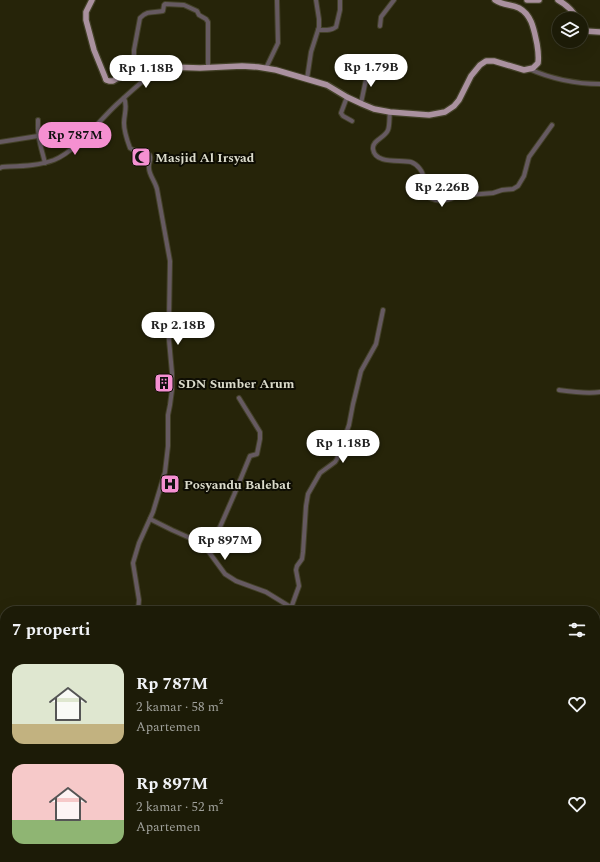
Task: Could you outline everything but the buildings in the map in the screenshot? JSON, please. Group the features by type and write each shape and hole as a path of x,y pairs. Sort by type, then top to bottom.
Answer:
{"main road":[{"path":"92,0 86,12 86,20 94,50 106,80 113,81 144,64 154,65 158,68 250,66 276,70 327,85 360,104 374,108 390,112 429,115 445,112 454,106 459,100 471,76 480,65 486,61 494,61 518,69 535,67 538,63 539,55 535,35 527,14 519,8 502,4 495,0"},
{"path":"527,0 539,0"},
{"path":"558,0 573,12"},
{"path":"588,31 600,32"}],"street":[{"path":"266,68 278,43 277,0"},
{"path":"307,79 311,52 318,30 319,19 316,0"},
{"path":"318,30 329,30 336,27 340,10 340,0"},
{"path":"380,26 381,17 394,0"},
{"path":"138,66 134,55 134,50 141,16 150,11 164,11 165,4 179,2 197,10 198,15 206,19 208,22 208,68"},
{"path":"0,168 46,163 59,157 74,147 124,98 158,68"},
{"path":"528,69 579,84 600,84"},
{"path":"360,104 368,70"},
{"path":"347,97 341,113 343,116 352,121"},
{"path":"124,98 126,107 124,126 130,148 135,151 144,151 148,153 151,159 149,164 149,173 156,184 170,261 169,326 172,378 168,415 168,446 165,472 160,489 150,519 139,543 133,563 139,600 138,606"},
{"path":"390,112 388,130 374,144 374,153 384,159 411,162 416,165 422,171 424,176 422,184 423,190 432,199 443,200 458,196 465,197 468,195 493,193 516,188 524,176 529,157 552,125"},
{"path":"38,120 38,136 46,163"},
{"path":"0,142 38,136"},
{"path":"292,606 299,586 296,570 302,559 308,494 320,474 337,459 348,425 361,371 376,344 383,310"},
{"path":"559,390 600,392"},
{"path":"206,548 220,527 250,456 257,454 258,450 260,432 240,398"},
{"path":"150,519 199,542 206,548 225,574 236,581 266,592 288,606"}],"place":[{"name":"Masjid Al Irsyad","path":"141,157"},
{"name":"SDN Sumber Arum","path":"164,383"},
{"name":"Posyandu Balebat","path":"170,484"}]}
